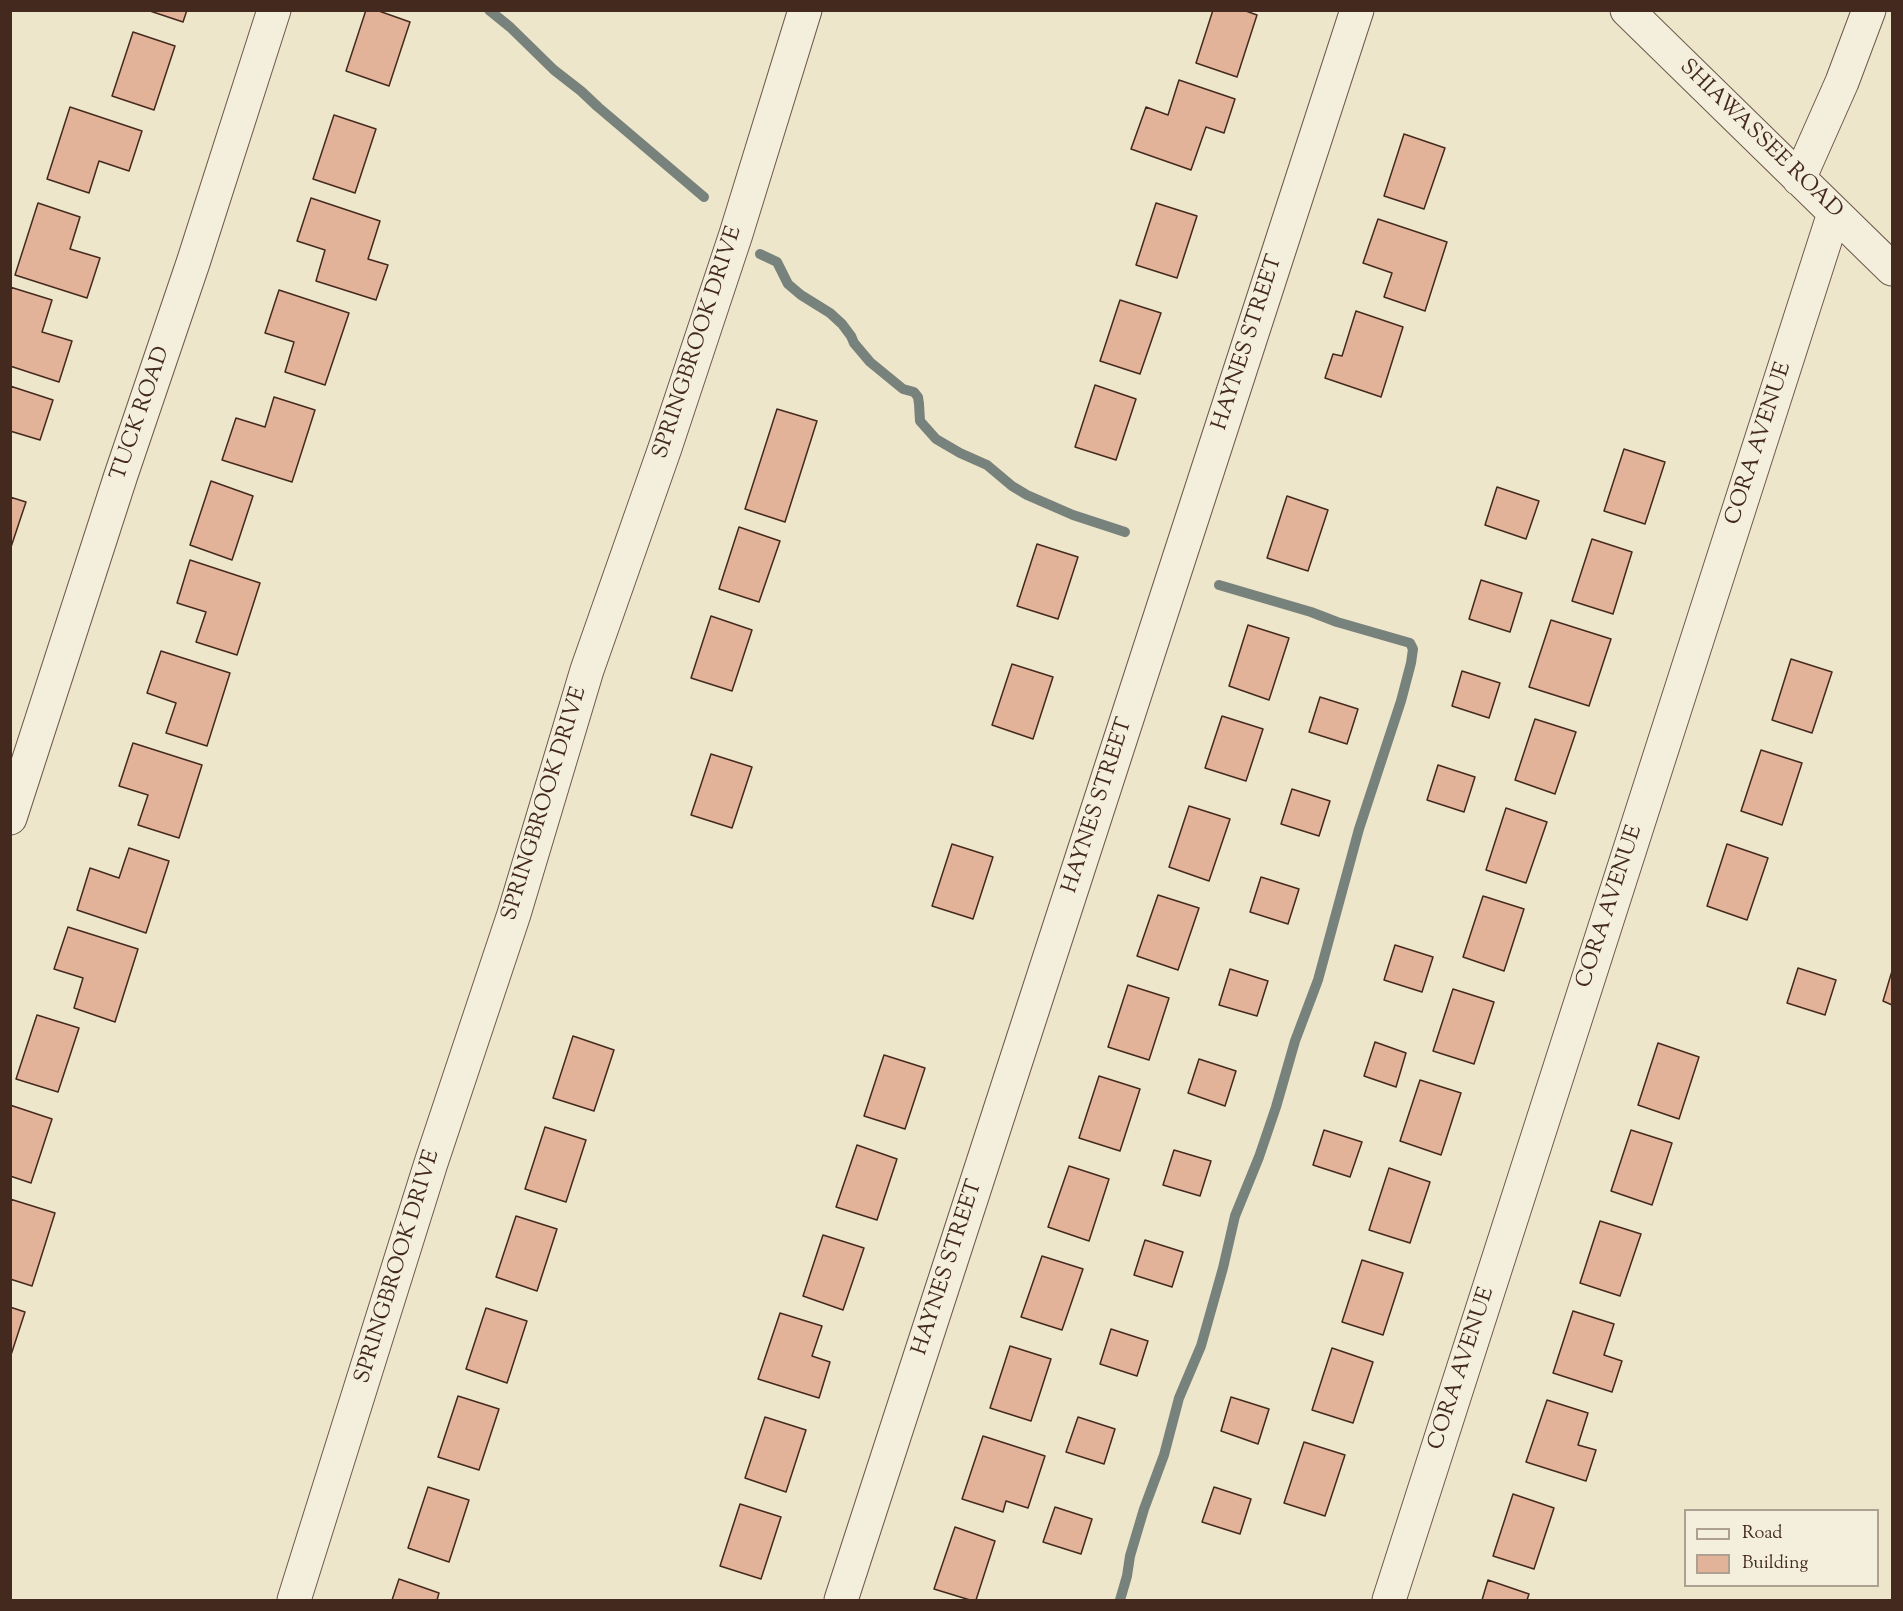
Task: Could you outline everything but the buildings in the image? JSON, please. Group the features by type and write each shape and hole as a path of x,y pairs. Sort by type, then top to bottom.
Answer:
{"street":[{"name":"TUCK ROAD","path":"10,818 274,10"},
{"name":"SPRINGBROOK DRIVE","path":"294,1600 431,1163 513,914 587,670 665,448 736,234 805,10"},
{"name":"HAYNES STREET","path":"841,1600 1357,10"},
{"name":"SHIAWASSEE ROAD","path":"1627,10 1893,269"},
{"path":"1799,179 1842,82 1869,10"},
{"name":"CORA AVENUE","path":"1389,1600 1834,213"}],"waterway":[{"path":"489,10 554,70 704,197"},
{"path":"760,254 777,262 788,284 842,324 870,362 903,389 914,392 918,397 920,421 936,439 987,465 1027,495 1073,515 1125,532"},
{"path":"1120,1600 1130,1556 1164,1455 1179,1398 1201,1346 1235,1216 1259,1157 1295,1041 1318,980 1359,829 1401,701 1413,649 1410,643 1219,585"}]}
